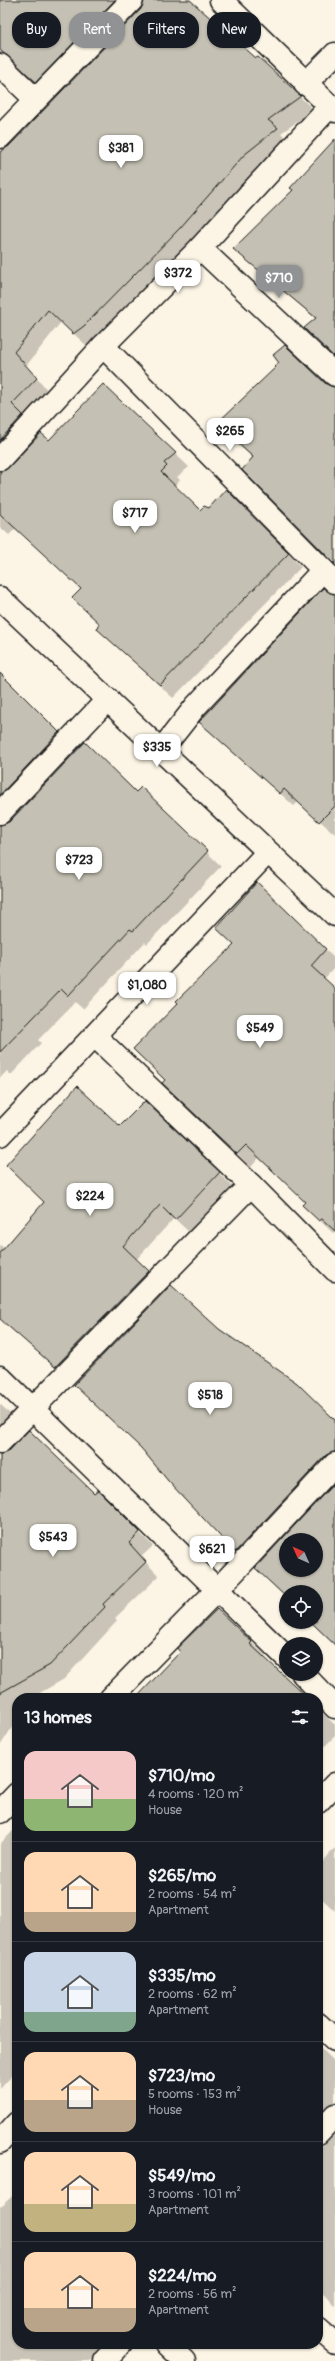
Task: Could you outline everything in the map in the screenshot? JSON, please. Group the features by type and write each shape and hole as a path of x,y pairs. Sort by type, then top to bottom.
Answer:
{"street":[{"path":"0,137 132,0"},
{"path":"0,459 102,346 200,248 332,109 221,0"},
{"path":"305,84 335,54"},
{"path":"0,65 35,99"},
{"path":"200,248 335,375"},
{"path":"102,346 329,576 196,706 162,749"},
{"path":"0,598 162,749 267,853 335,915"},
{"path":"0,813 108,699"},
{"path":"0,1135 267,853"},
{"path":"95,1036 251,1184 335,1270"},
{"path":"0,1442 251,1184"},
{"path":"0,1377 279,1650"},
{"path":"116,1693 218,1589 335,1464"},
{"path":"310,1681 321,1693"},
{"path":"323,1695 335,1707"},
{"path":"323,1797 335,1784"},
{"path":"0,1812 12,1799"},
{"path":"323,2029 335,2040"},
{"path":"323,2128 335,2115"},
{"path":"0,2142 12,2129"},
{"path":"323,2332 335,2343"},
{"path":"105,2361 116,2349"},
{"path":"171,2349 184,2361"}],"building":[{"path":"0,0 115,0 103,12 69,12 69,48 36,82 0,50"},
{"path":"144,0 190,0 207,15 207,48 245,48 256,58 258,57 301,96 268,120 278,128 244,155 180,228 84,326 73,334 48,310 14,352 37,378 12,404 23,415 0,440 0,152 9,146 103,48 125,48 125,26 133,17 133,48 199,48 199,12 138,12 141,9"},
{"path":"335,139 335,358 304,328 316,318 233,249 293,190 290,188"},
{"path":"285,345 326,384 335,387 335,564 242,470 253,457 216,424 276,367 275,366 279,363 273,355"},
{"path":"103,384 176,453 164,463 167,466 161,472 200,510 204,506 209,508 226,489 289,553 160,685 97,629 99,623 72,598 81,589 0,514 0,471 9,467 41,433 49,440"},
{"path":"323,588 335,594 335,806 319,822 284,789 280,794 199,722"},
{"path":"0,673 59,732 0,795"},
{"path":"85,742 136,792 141,787 208,851 133,931 130,929 68,996 61,989 0,1052 0,825 9,822"},
{"path":"257,882 326,949 311,966 335,988 335,1231 322,1219 319,1221 302,1205 305,1202 246,1145 237,1154 162,1083 165,1080 133,1049 178,1003 176,1001 234,945 216,928"},
{"path":"77,1086 120,1126 145,1101 220,1172 175,1220 160,1205 123,1246 149,1271 55,1367 0,1319 0,1253 44,1202 6,1165"},
{"path":"171,1285 219,1329 297,1383 335,1420 335,1452 326,1455 235,1552 169,1482 141,1448 74,1385"},
{"path":"29,1430 94,1493 98,1490 140,1532 129,1543 146,1562 103,1604 105,1607 50,1665 0,1693 0,1454 9,1451"},
{"path":"335,1482 335,1645 318,1629 323,1629 323,1585 279,1585 279,1590 255,1568 279,1542 279,1577 323,1577 323,1533 288,1533"},
{"path":"217,1609 252,1642 250,1644 279,1671 279,1681 290,1681 303,1693 141,1693 180,1652 177,1648"}]}
